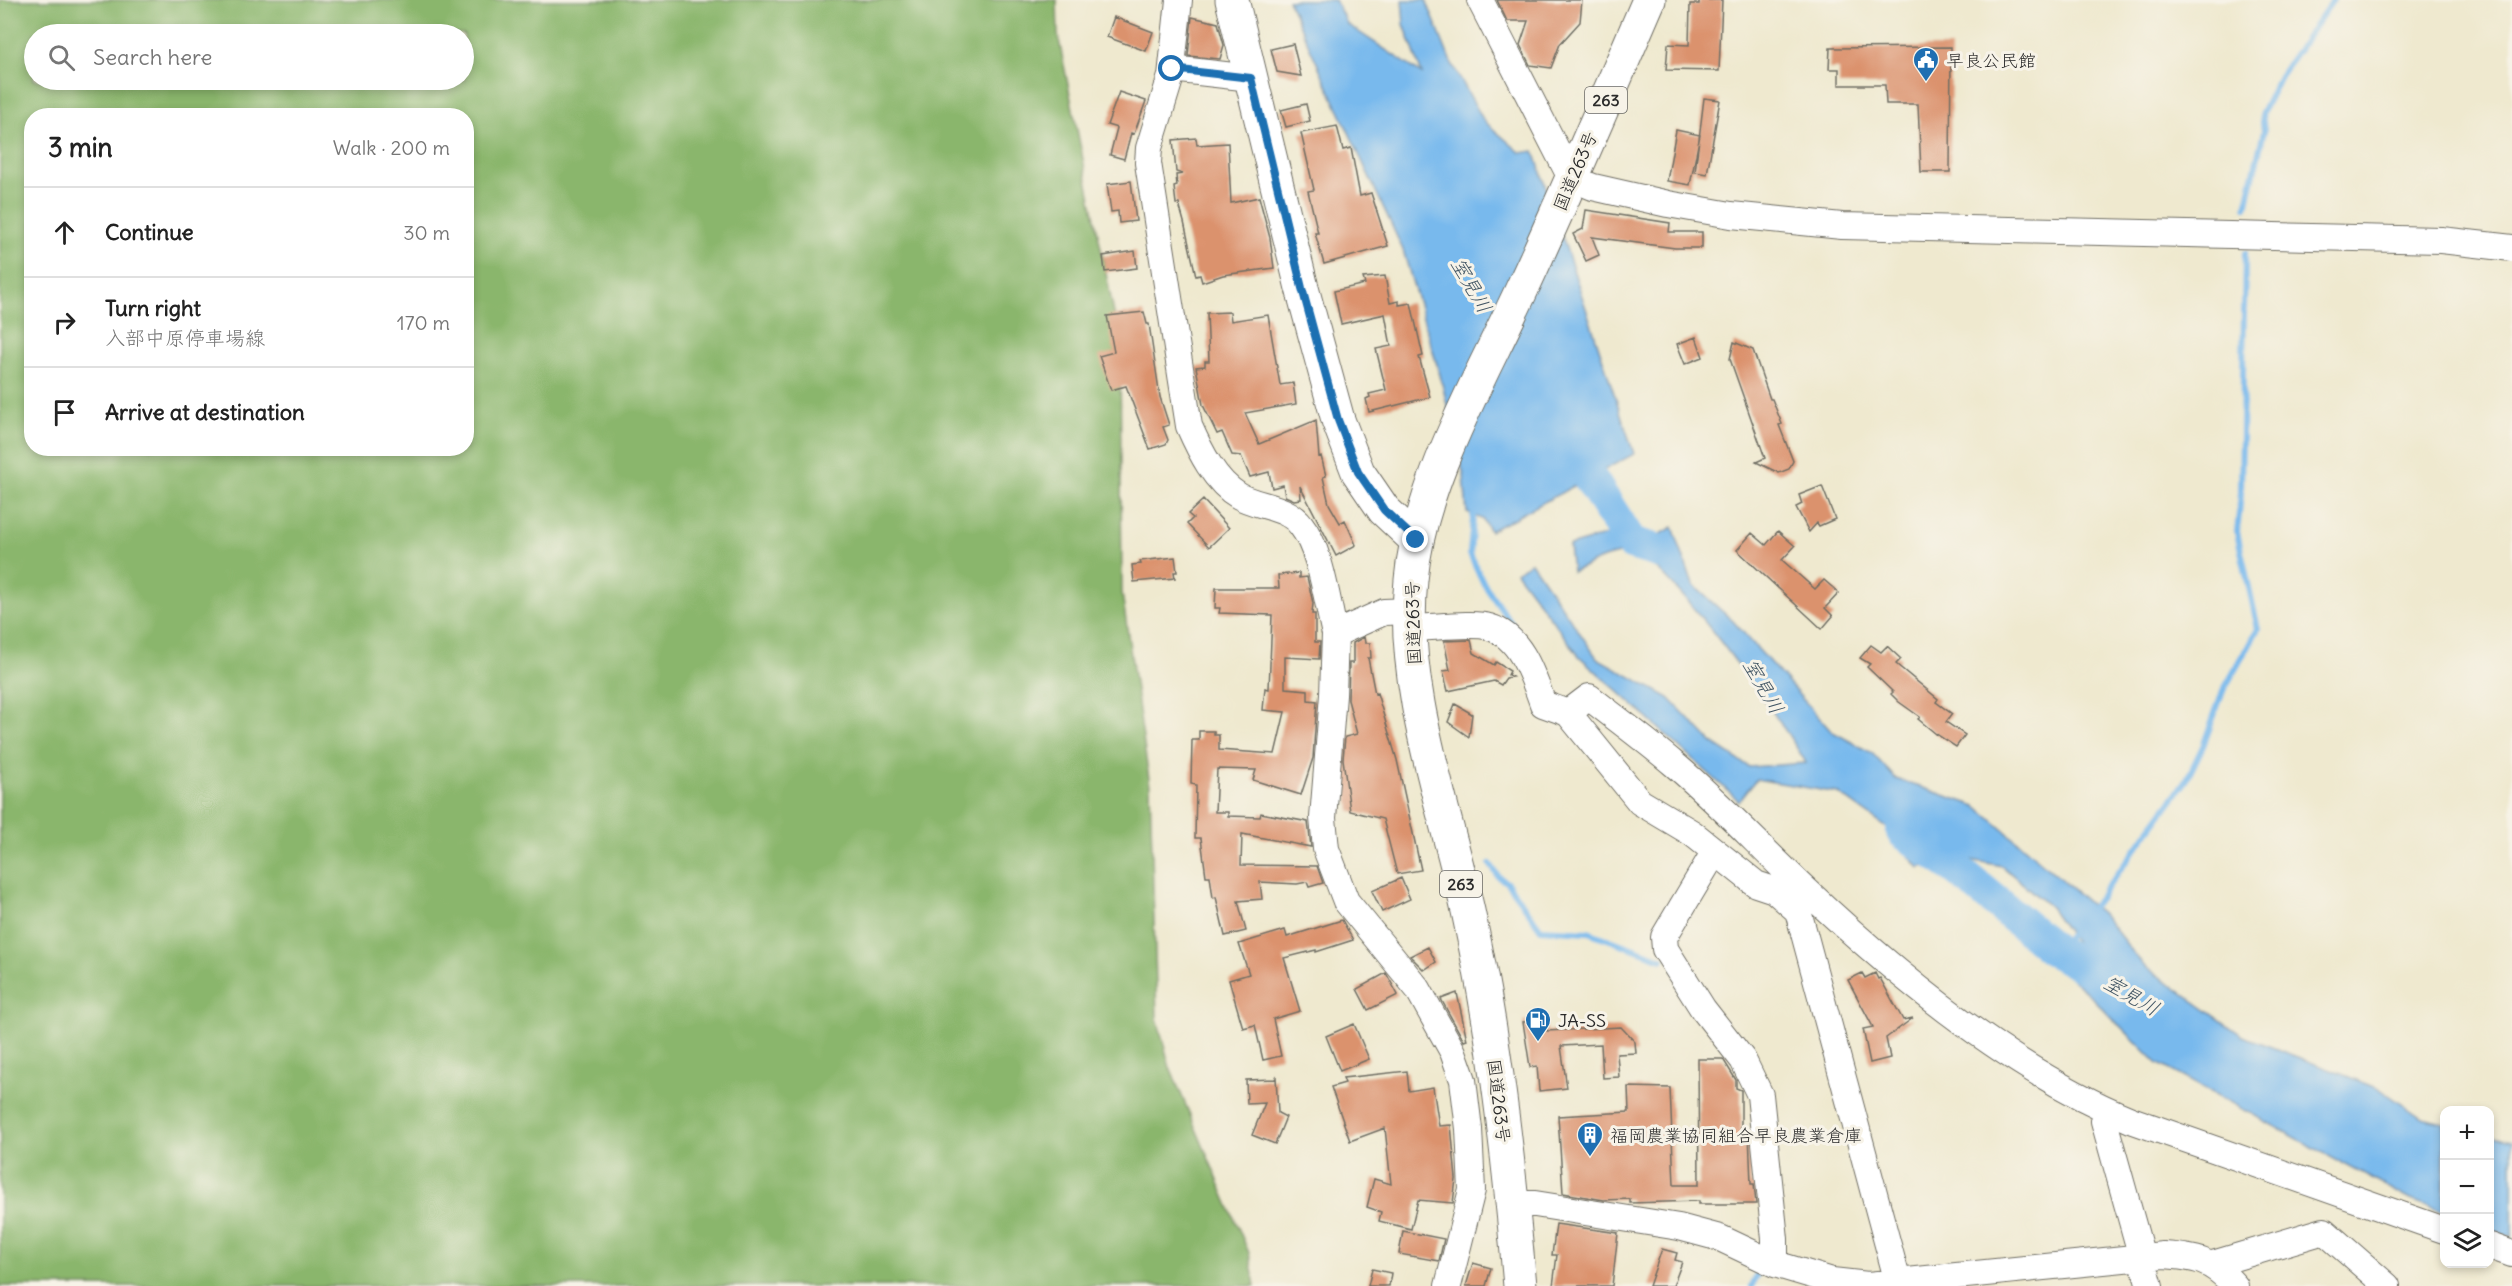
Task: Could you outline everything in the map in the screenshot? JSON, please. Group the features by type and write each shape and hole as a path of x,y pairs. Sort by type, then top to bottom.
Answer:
{"main road":[{"path":"1232,0 1302,288 1338,420 1358,472 1384,510 1416,540"},
{"name":"国道263号","path":"1520,1286 1496,1195 1490,1032 1468,912 1422,726 1410,619 1410,582 1416,540 1431,485 1567,189 1649,0"}],"street":[{"path":"1179,0 1172,69 1149,148 1148,162 1189,426 1204,461 1238,496 1292,516 1302,526 1316,556 1335,634 1333,695 1323,818 1326,849 1346,901 1418,989 1453,1052 1496,1195 1448,1286"},
{"path":"1480,0 1567,189 1593,187 1710,212 1842,226 2441,240 2512,249"},
{"path":"1172,69 1251,78"},
{"path":"1335,634 1384,612 1410,619 1489,627 1508,636 1529,665 1543,704 1568,713 1640,802 1692,833 1714,853 1756,884 1774,890 1798,911 1899,1284"},
{"path":"1568,713 1589,697 1675,765 1815,899 1904,978 2014,1055 2107,1110 2440,1228"},
{"path":"1714,853 1664,937 1665,949 1702,1009 1743,1060 1760,1095 1775,1239 1775,1264"},
{"path":"2107,1110 2104,1121 2150,1286"},
{"path":"1496,1195 1535,1204 1679,1227 1720,1238 1775,1264 1832,1281 1868,1285 1899,1284 2141,1256 2185,1257 2213,1264 2324,1231 2387,1286"},
{"path":"2494,1247 2512,1254"},
{"path":"2213,1264 2235,1286"}],"green space":[{"path":"0,0 1057,0 1058,35 1120,343 1122,593 1150,786 1157,1018 1170,1068 1249,1253 1255,1286 0,1286"}],"water":[{"path":"1288,0 1335,0 1347,24 1422,74 1404,24 1402,0 1426,0 1450,60 1484,121 1521,153 1534,151 1634,454 1490,531 1482,519 1467,513 1464,476 1440,375 1403,250"},
{"path":"1635,527 1650,540 1673,527 1693,585 1733,621 1831,731 1872,753 1896,779 1976,806 2106,918 2143,965 2243,1036 2380,1089 2422,1118 2440,1122 2440,1211 2411,1200 2157,1063 2055,961 2083,954 2050,907 2002,866 1951,856 1919,868 1887,828 1838,793 1756,779 1739,801 1579,656 1516,572 1531,562 1597,658 1669,698 1712,743 1749,767 1806,763 1776,716 1696,611 1648,561 1632,553 1616,554 1572,572 1569,546"},
{"path":"2494,1136 2512,1140 2512,1237 2494,1230"}],"building":[{"path":"1497,0 1582,0 1580,22 1560,44 1551,68 1530,65 1520,45 1528,21 1507,21"},
{"path":"1699,0 1722,0 1719,71 1666,70 1668,44 1689,45 1690,4 1699,4"},
{"path":"1114,17 1153,32 1146,51 1107,37"},
{"path":"1192,17 1218,23 1224,45 1220,59 1188,56"},
{"path":"1293,44 1301,76 1277,72 1271,49"},
{"path":"1951,47 1950,172 1921,172 1918,104 1886,104 1885,85 1839,85 1839,69 1829,69 1830,48"},
{"path":"1119,92 1146,101 1134,134 1131,133 1124,159 1110,155 1117,128 1107,125"},
{"path":"1704,98 1720,100 1707,174 1695,172"},
{"path":"1306,104 1310,121 1286,127 1281,110"},
{"path":"1337,126 1343,150 1351,148 1360,196 1371,193 1388,246 1324,264 1315,233 1318,233 1308,191 1314,190 1301,133"},
{"path":"1676,130 1700,135 1690,185 1667,181"},
{"path":"1196,138 1197,145 1228,143 1231,203 1259,197 1270,238 1274,268 1223,275 1202,282 1200,275 1196,276 1179,204 1176,204 1174,187 1177,186 1176,175 1183,174 1176,172 1173,140"},
{"path":"1131,181 1136,221 1119,223 1118,211 1111,212 1107,184"},
{"path":"1586,210 1670,223 1669,232 1702,232 1702,248 1675,248 1592,237 1599,255 1586,261 1573,234 1583,229"},
{"path":"1135,251 1137,268 1105,272 1103,256"},
{"path":"1385,276 1390,303 1399,301 1399,305 1411,303 1423,356 1419,357 1430,397 1369,412 1366,399 1370,397 1369,394 1386,390 1376,349 1391,346 1385,314 1341,324 1334,291 1365,284 1363,278"},
{"path":"1144,312 1147,324 1149,324 1160,397 1169,425 1163,427 1168,440 1166,444 1150,449 1126,386 1111,390 1099,356 1114,352 1107,316"},
{"path":"1230,312 1231,321 1268,315 1280,385 1293,383 1296,404 1245,413 1259,444 1316,420 1319,457 1321,456 1326,476 1323,477 1329,504 1340,523 1345,520 1356,545 1336,556 1300,486 1301,499 1294,500 1285,496 1283,485 1272,488 1269,472 1250,477 1241,456 1232,455 1222,432 1217,434 1203,405 1196,367 1205,366 1205,361 1209,361 1207,313"},
{"path":"1696,337 1703,357 1685,364 1677,344"},
{"path":"1734,342 1753,350 1770,399 1772,399 1782,424 1779,425 1793,461 1789,469 1779,473 1756,462 1765,458 1730,359"},
{"path":"1822,486 1835,519 1819,526 1817,523 1809,532 1796,507 1802,504 1799,495"},
{"path":"1203,500 1229,528 1209,547 1187,524 1193,518 1188,514"},
{"path":"1778,531 1795,546 1782,560 1815,589 1824,580 1839,593 1825,608 1833,616 1822,629 1737,550 1752,533 1766,545"},
{"path":"1175,557 1177,572 1174,572 1175,578 1134,582 1132,565 1141,564 1140,561"},
{"path":"1299,573 1299,578 1307,577 1313,603 1312,614 1315,614 1315,642 1320,642 1319,659 1285,657 1285,688 1308,690 1308,700 1317,701 1313,758 1301,795 1253,780 1256,770 1217,769 1215,812 1228,812 1228,816 1260,817 1261,813 1308,822 1311,847 1242,834 1241,865 1317,866 1323,883 1309,887 1307,882 1297,884 1260,882 1262,899 1238,901 1246,931 1225,936 1216,897 1213,898 1210,876 1206,876 1201,838 1195,838 1196,785 1191,784 1192,740 1199,740 1199,731 1214,731 1214,735 1219,735 1219,750 1275,754 1285,712 1263,710 1265,688 1269,689 1272,615 1219,613 1220,608 1215,608 1216,588 1279,588 1278,575"},
{"path":"1364,637 1365,643 1370,643 1371,658 1368,658 1375,694 1377,693 1397,760 1421,870 1397,874 1383,819 1350,811 1343,759 1345,737 1357,734 1348,700 1349,663 1353,663 1353,643"},
{"path":"1471,640 1474,653 1494,665 1496,662 1510,671 1508,675 1512,677 1506,678 1501,685 1494,681 1448,691 1443,671 1450,670 1444,641"},
{"path":"1871,645 1881,652 1887,646 1901,659 1896,664 1938,699 1936,702 1952,714 1946,722 1965,735 1956,747 1936,734 1918,719 1920,717 1899,702 1891,694 1893,692 1867,667 1870,664 1860,658"},
{"path":"1455,704 1472,714 1469,737 1448,722"},
{"path":"1401,878 1410,899 1382,912 1372,891"},
{"path":"1342,920 1353,940 1316,952 1316,950 1284,958 1300,1011 1273,1019 1281,1056 1263,1060 1255,1025 1243,1028 1229,980 1249,974 1239,944 1285,930 1287,937"},
{"path":"1428,947 1436,962 1424,970 1410,956"},
{"path":"1386,973 1398,995 1368,1010 1357,989"},
{"path":"1862,973 1865,978 1875,973 1903,1020 1913,1018 1886,1038 1890,1058 1870,1063 1863,1029 1873,1027 1848,980"},
{"path":"1457,993 1467,1040 1464,1041 1441,999"},
{"path":"1545,1019 1547,1031 1621,1027 1635,1042 1636,1053 1617,1054 1619,1077 1603,1078 1601,1044 1561,1046 1567,1088 1539,1091 1537,1066 1530,1067 1523,1022"},
{"path":"1354,1024 1369,1059 1340,1071 1326,1036"},
{"path":"1698,1059 1723,1059 1736,1080 1736,1088 1741,1090 1741,1133 1749,1133 1751,1184 1754,1184 1756,1204 1699,1204 1699,1201 1630,1203 1630,1199 1604,1200 1563,1193 1558,1116 1629,1112 1628,1087 1670,1088 1674,1185 1699,1185"},
{"path":"1407,1071 1409,1091 1433,1087 1439,1126 1451,1125 1456,1179 1453,1203 1418,1200 1411,1229 1379,1221 1381,1212 1367,1207 1374,1179 1391,1184 1385,1128 1350,1141 1331,1087 1345,1083 1343,1078"},
{"path":"1276,1077 1278,1113 1286,1117 1275,1144 1252,1135 1265,1103 1247,1104 1246,1080 1275,1079"},
{"path":"1556,1224 1618,1233 1612,1286 1553,1286 1557,1255 1552,1255"},
{"path":"1403,1231 1444,1239 1439,1261 1399,1254"},
{"path":"1662,1249 1677,1253 1675,1260 1682,1262 1673,1286 1649,1286"},
{"path":"1473,1263 1491,1268 1486,1286 1466,1286"},
{"path":"1372,1269 1391,1273 1389,1286 1368,1286"}],"waterway":[{"path":"2246,207 2264,131 2262,113 2280,76 2333,0"},
{"path":"2089,912 2186,781 2203,746 2223,691 2258,629 2237,532 2241,494 2245,253"},
{"name":"室見川","path":"1564,437 1631,543 1661,552"},
{"path":"1474,508 1470,554 1484,584 1515,629"},
{"name":"室見川","path":"1903,832 1953,866 2054,950 2110,981"},
{"path":"1490,864 1541,929 1588,932 1662,959"},
{"path":"2054,950 2075,930"},
{"path":"1752,1286 1759,1270"}],"place":[{"name":"早良公民館","path":"1926,83"},
{"name":"JA-SS","path":"1538,1043"},
{"name":"福岡農業協同組合早良農業倉庫","path":"1590,1158"}],"route":[{"path":"1172,69 1251,78 1302,288 1338,420 1358,472 1384,510 1416,540"}]}
